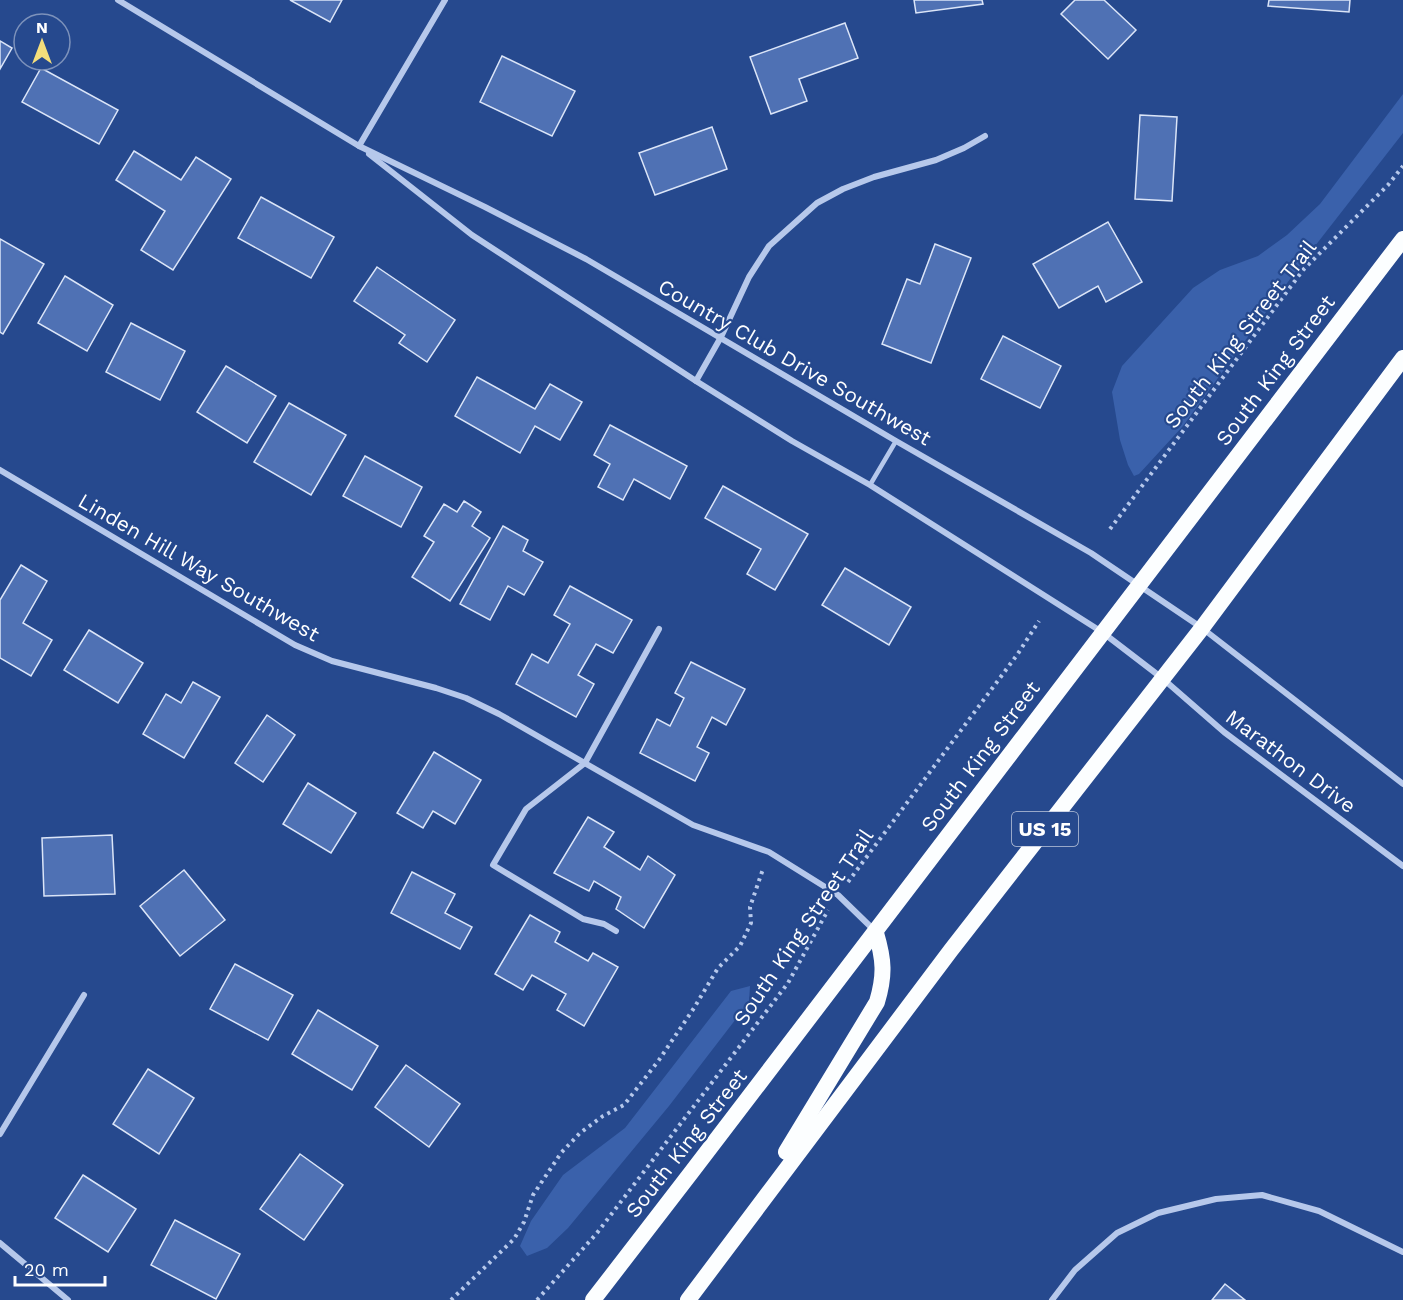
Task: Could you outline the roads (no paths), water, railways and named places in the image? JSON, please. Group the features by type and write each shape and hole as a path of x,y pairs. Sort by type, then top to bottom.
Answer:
{"highway":[{"name":"South King Street","path":"593,1300 876,933 1102,632 1403,239"},
{"name":"US 15","path":"688,1300 951,950 1202,628 1403,358"},
{"path":"739,1230 877,1002 883,982 883,967 876,933"}],"street":[{"name":"Country Club Drive Southwest","path":"118,0 360,146 586,258 1091,553 1202,628"},
{"path":"360,146 445,0"},
{"path":"696,381 721,337 749,277 769,246 817,203 843,189 874,177 936,160 985,136"},
{"name":"Country Club Drive Southwest","path":"360,146 472,235 696,381 792,441 870,485 1102,632 1162,678"},
{"name":"Linden Hill Way Southwest","path":"0,470 295,645 332,661 466,698 499,714 693,825 770,852 838,895 876,933"},
{"path":"1202,628 1403,784"},
{"path":"616,931 604,924 583,919 493,865 526,809 585,763 659,629"},
{"name":"Marathon Drive","path":"1162,678 1224,732 1403,866"},
{"path":"0,1134 84,995"},
{"path":"1052,1300 1075,1270 1117,1233 1158,1213 1216,1199 1262,1195 1319,1211 1403,1252"},
{"path":"0,1243 68,1300"}],"lane":[{"path":"870,485 896,441"}]}
